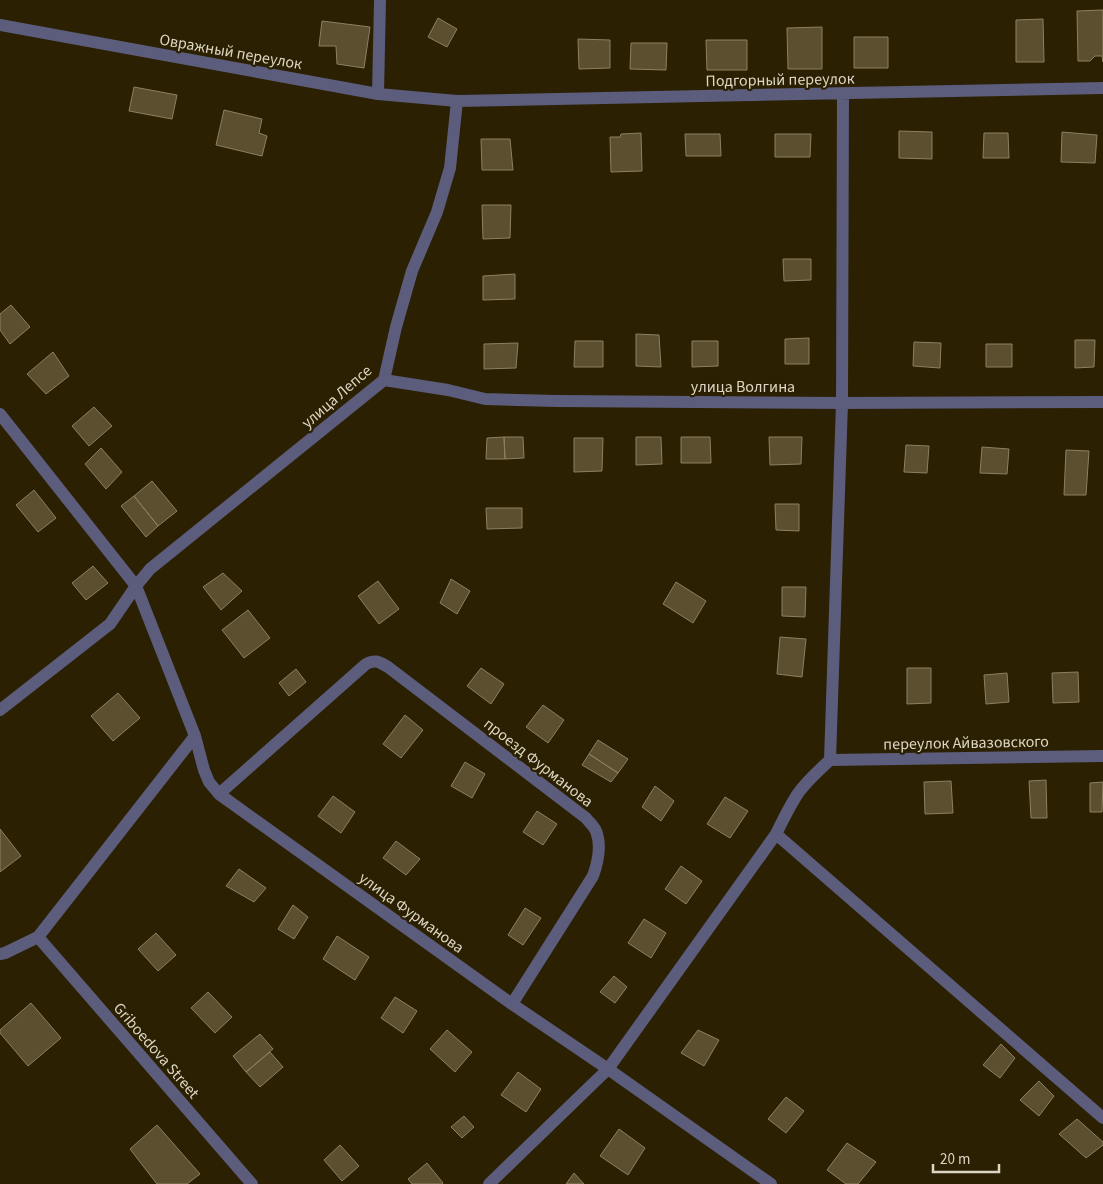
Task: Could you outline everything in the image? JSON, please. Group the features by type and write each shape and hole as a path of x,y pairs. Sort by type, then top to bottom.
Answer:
{"street":[{"path":"378,94 380,0"},
{"name":"Овражный переулок","path":"0,25 378,94 457,102"},
{"name":"Подгорный переулок","path":"457,102 1103,88"},
{"path":"489,1184 608,1069 776,834 788,809 800,791 813,775 830,760 842,402 843,94"},
{"name":"улица Лепсе","path":"0,710 110,624 150,569 384,380 412,270 437,212 450,168 457,102"},
{"name":"улица Волгина","path":"384,380 448,390 485,399 566,401 1103,402"},
{"path":"0,414 136,586"},
{"name":"улица Фурманова","path":"136,586 195,736 204,770 209,782 219,794 512,1004 771,1184"},
{"name":"проезд Фурманова","path":"219,794 366,664 372,661 380,662 388,667 586,818 596,830 599,845 598,861 593,876 512,1004"},
{"path":"0,954 6,953 38,937 195,736"},
{"name":"переулок Айвазовского","path":"830,760 1103,756"},
{"path":"776,834 1103,1118"},
{"name":"Griboedova Street","path":"38,937 252,1184"}],"building":[{"path":"1103,10 1103,62 1102,56 1095,56 1090,61 1078,61 1077,11"},
{"path":"438,18 457,29 447,47 428,37"},
{"path":"1043,19 1044,62 1016,62 1016,20"},
{"path":"322,21 370,27 364,68 337,64 336,46 319,46"},
{"path":"822,27 822,69 788,69 787,28"},
{"path":"854,37 888,37 888,68 854,68"},
{"path":"578,39 610,40 610,68 579,69"},
{"path":"706,40 747,40 747,70 707,70"},
{"path":"631,43 667,43 666,70 630,69"},
{"path":"134,87 177,95 172,119 129,111"},
{"path":"224,110 262,119 259,133 267,136 262,156 216,145"},
{"path":"899,131 932,132 932,159 899,158"},
{"path":"1062,132 1097,135 1095,163 1061,162"},
{"path":"641,133 642,171 611,172 610,137 620,137 621,134"},
{"path":"984,133 1008,133 1009,158 983,158"},
{"path":"685,134 720,134 721,156 686,156"},
{"path":"775,134 811,134 810,157 775,157"},
{"path":"481,139 510,139 513,170 482,170"},
{"path":"482,205 511,205 510,238 483,239"},
{"path":"783,259 811,259 811,280 784,281"},
{"path":"515,274 515,299 483,300 483,276"},
{"path":"11,305 30,327 10,344 0,330 0,314"},
{"path":"636,334 659,335 661,367 636,366"},
{"path":"809,338 809,364 785,364 785,339"},
{"path":"1075,340 1095,340 1094,367 1075,368"},
{"path":"575,341 603,341 603,367 574,367"},
{"path":"692,341 718,341 718,366 692,367"},
{"path":"914,342 941,343 940,368 913,366"},
{"path":"518,343 516,368 484,369 484,344"},
{"path":"986,344 1012,344 1012,367 986,367"},
{"path":"53,352 69,376 46,394 27,374"},
{"path":"94,407 112,426 89,446 72,426"},
{"path":"504,437 523,437 524,458 505,459"},
{"path":"504,437 505,459 486,459 487,438"},
{"path":"636,437 661,437 662,464 636,465"},
{"path":"681,437 710,437 711,463 681,463"},
{"path":"769,437 802,437 801,464 770,465"},
{"path":"574,438 603,438 602,471 574,472"},
{"path":"906,445 929,446 927,473 904,472"},
{"path":"982,447 1009,449 1007,474 980,473"},
{"path":"101,448 122,472 106,489 85,464"},
{"path":"1066,450 1089,451 1086,495 1064,495"},
{"path":"152,481 177,511 158,526 134,496"},
{"path":"34,490 56,518 38,532 16,505"},
{"path":"134,496 158,526 146,537 121,506"},
{"path":"775,504 799,504 799,531 776,530"},
{"path":"486,508 522,508 522,528 487,529"},
{"path":"93,566 108,583 86,600 72,583"},
{"path":"223,573 242,591 221,610 203,587"},
{"path":"451,579 470,591 457,614 440,603"},
{"path":"378,581 399,609 379,624 358,596"},
{"path":"676,582 706,601 693,623 663,604"},
{"path":"782,587 806,587 805,617 782,616"},
{"path":"248,610 270,638 244,658 222,630"},
{"path":"780,637 806,639 802,677 777,674"},
{"path":"481,668 504,684 491,704 467,686"},
{"path":"907,668 931,668 931,703 907,704"},
{"path":"296,669 306,682 289,696 279,683"},
{"path":"1078,672 1079,702 1053,703 1052,673"},
{"path":"1007,673 1009,702 986,704 984,675"},
{"path":"118,693 140,718 113,741 91,716"},
{"path":"543,705 564,720 548,743 526,727"},
{"path":"405,715 423,730 401,758 383,744"},
{"path":"598,740 628,759 618,773 589,754"},
{"path":"589,754 618,773 611,782 582,765"},
{"path":"465,762 485,774 472,798 451,786"},
{"path":"1046,780 1047,818 1031,818 1029,781"},
{"path":"951,781 953,813 925,814 924,782"},
{"path":"1103,782 1102,812 1090,812 1090,783"},
{"path":"655,786 674,801 661,821 642,807"},
{"path":"333,796 355,812 341,833 318,816"},
{"path":"725,797 748,811 730,838 707,824"},
{"path":"537,811 557,824 543,845 523,832"},
{"path":"0,829 21,856 0,872"},
{"path":"396,841 420,859 406,875 383,858"},
{"path":"681,866 702,881 686,904 665,889"},
{"path":"239,869 266,888 254,902 226,886"},
{"path":"293,905 308,917 294,939 278,929"},
{"path":"525,908 541,918 523,945 508,935"},
{"path":"644,919 666,933 651,958 628,943"},
{"path":"156,933 176,955 158,971 138,949"},
{"path":"337,936 369,957 355,980 323,959"},
{"path":"614,976 627,987 615,1003 600,992"},
{"path":"208,992 232,1017 215,1033 191,1008"},
{"path":"395,997 417,1011 403,1033 381,1018"},
{"path":"31,1003 61,1038 28,1066 0,1033 0,1030"},
{"path":"447,1030 472,1052 455,1072 430,1049"},
{"path":"698,1030 719,1040 704,1066 681,1053"},
{"path":"260,1034 273,1049 246,1072 233,1056"},
{"path":"1001,1044 1015,1058 1000,1078 983,1065"},
{"path":"270,1052 283,1067 260,1087 246,1072"},
{"path":"518,1072 541,1089 526,1112 501,1095"},
{"path":"1039,1081 1054,1096 1039,1116 1020,1100"},
{"path":"786,1097 804,1111 786,1133 768,1119"},
{"path":"464,1116 474,1127 462,1138 451,1127"},
{"path":"1077,1119 1103,1142 1103,1145 1086,1158 1059,1134"},
{"path":"157,1125 200,1174 187,1184 157,1184 130,1149"},
{"path":"619,1129 645,1148 628,1175 600,1156"},
{"path":"847,1143 876,1162 858,1184 846,1184 827,1170"},
{"path":"340,1145 359,1166 342,1181 324,1160"},
{"path":"427,1163 443,1183 412,1184 408,1179"},
{"path":"574,1173 584,1184 566,1184"}]}
